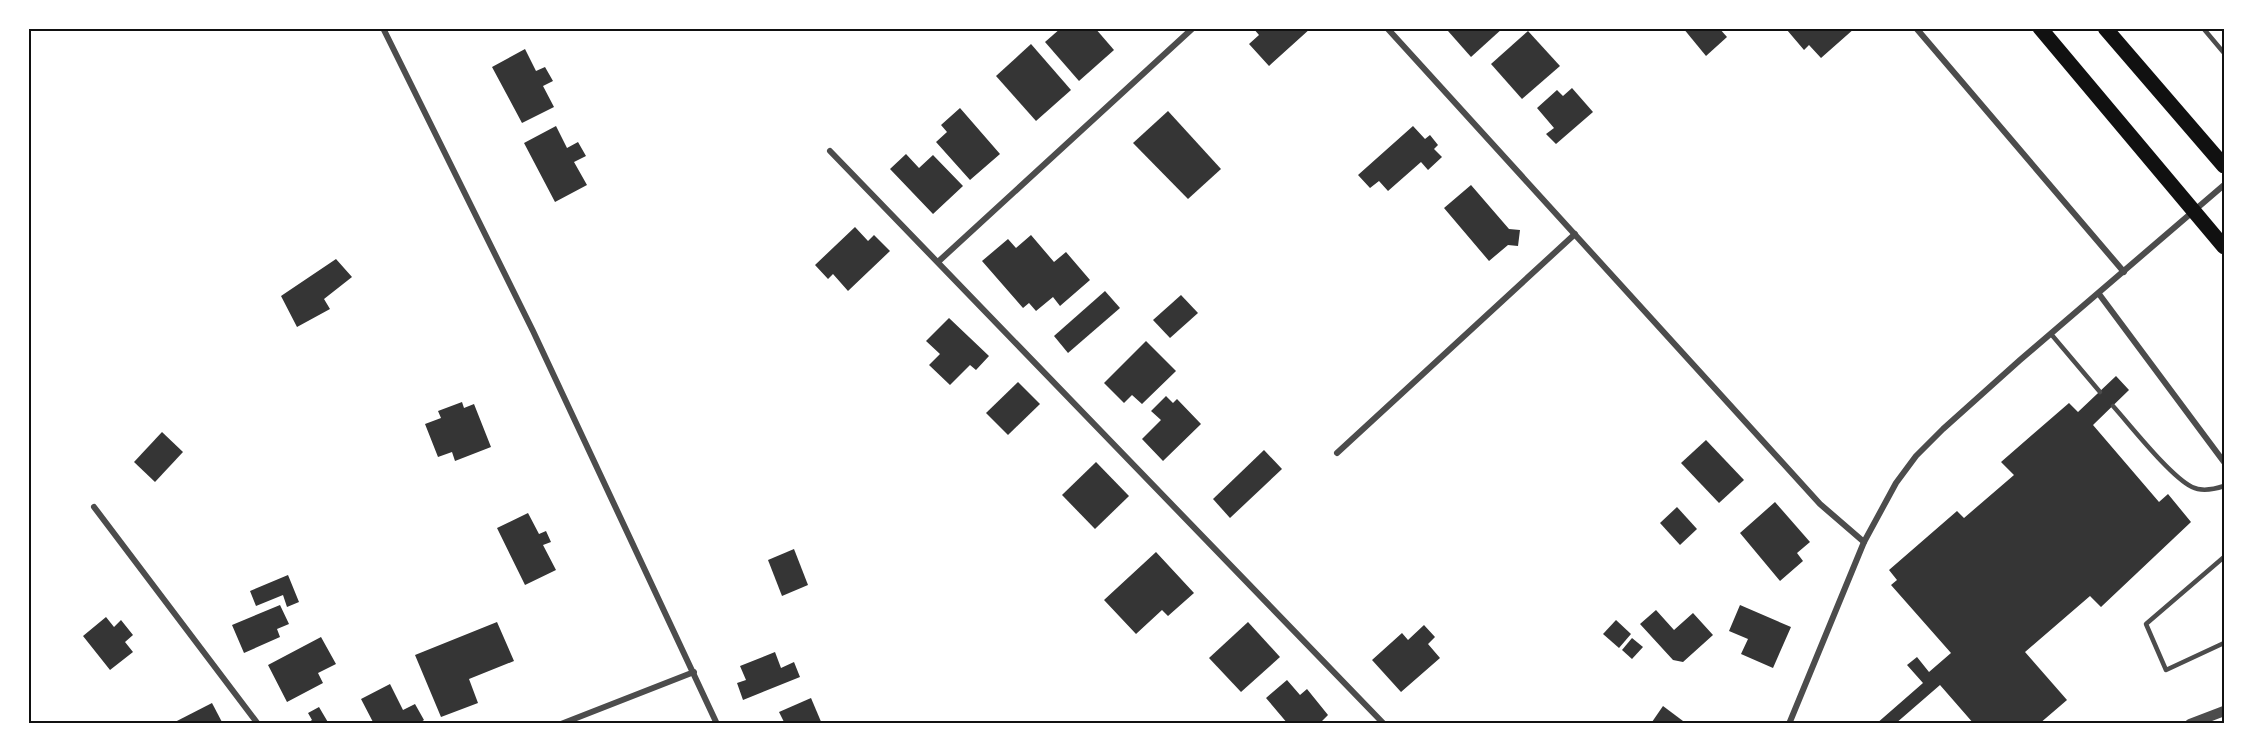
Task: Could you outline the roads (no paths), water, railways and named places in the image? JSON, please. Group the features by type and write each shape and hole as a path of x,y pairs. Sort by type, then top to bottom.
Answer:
{"main road":[{"path":"2040,28 2224,247"},
{"path":"2105,28 2224,166"}],"street":[{"path":"383,28 533,332 717,723"},
{"path":"939,261 1193,28"},
{"path":"1387,28 1820,504 1864,542"},
{"path":"1916,28 2124,272"},
{"path":"830,151 1384,723"},
{"path":"1789,723 1864,542 1896,483 1916,456 1943,429 2224,185"},
{"path":"1337,453 1575,234"},
{"path":"2099,294 2224,462"},
{"path":"94,507 258,723"},
{"path":"561,723 694,672"},
{"path":"2190,723 2224,711"}],"lane":[{"path":"2203,28 2224,54"},
{"path":"2051,334 2100,392"},
{"path":"2113,406 2179,478 2194,488 2206,490 2224,486"},
{"path":"2224,557 2146,624 2166,670 2224,644"}]}
